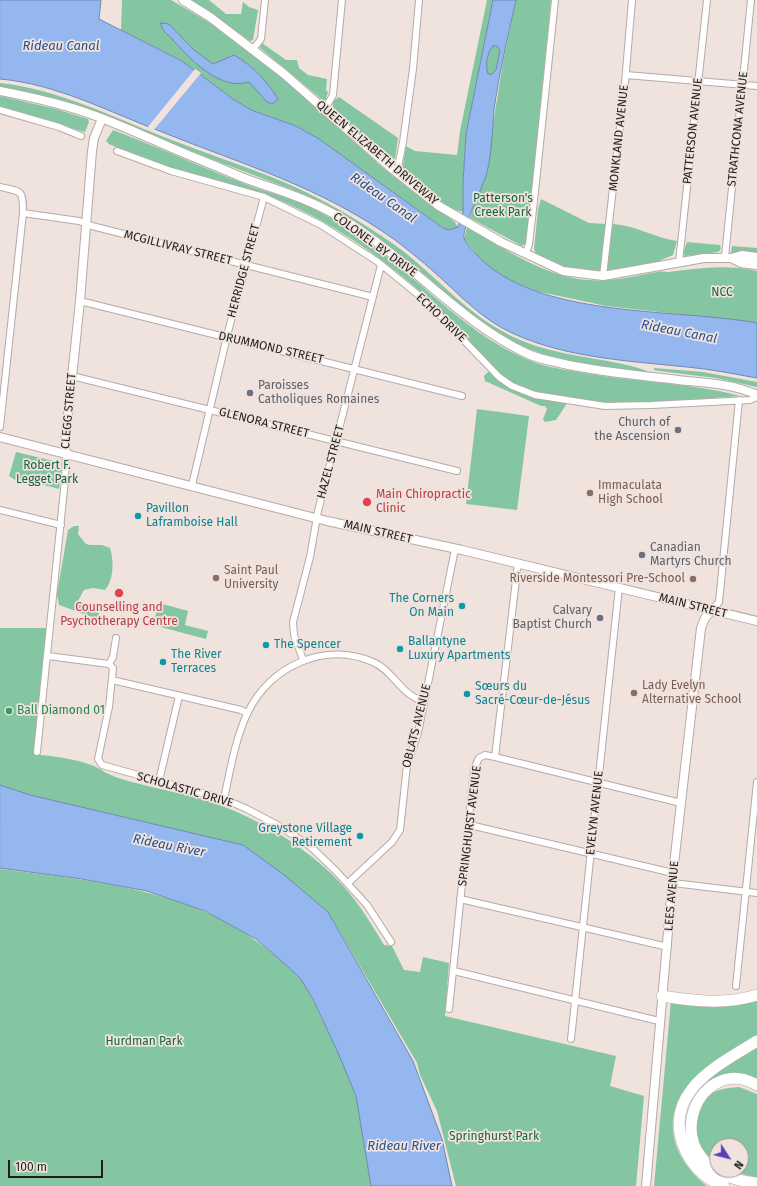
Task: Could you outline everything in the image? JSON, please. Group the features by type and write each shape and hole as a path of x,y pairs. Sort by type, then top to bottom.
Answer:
{"highway":[{"path":"662,996 720,1001 735,1000 757,995"},
{"path":"724,1186 712,1181 700,1171 689,1157 681,1140 679,1127 681,1112 693,1087 708,1071 757,1041"},
{"path":"757,1085 740,1079 728,1079 717,1083 707,1090 697,1102 690,1121 690,1134 694,1146 712,1168 731,1177 757,1183"}],"main road":[{"name":"QUEEN ELIZABETH DRIVEWAY","path":"183,0 210,17 253,49 422,193 458,218 563,271 603,276 622,274 679,262 728,258 742,255 757,257"},
{"name":"COLONEL BY DRIVE","path":"0,91 78,110 255,182 277,188 340,217 403,262 442,296 482,327 505,342 530,355 584,368 723,385 748,391 757,396"},
{"name":"CLEGG STREET","path":"66,453 65,443 80,300 92,144 102,119"},
{"name":"QUEEN ELIZABETH DRIVEWAY","path":"728,258 741,263 757,265"},
{"name":"MAIN STREET","path":"0,437 317,518 518,563 757,621"},
{"name":"LEES AVENUE","path":"646,1186 662,996 668,947 673,873 701,628 705,618 712,610"}],"street":[{"path":"253,49 260,39 264,0"},
{"path":"325,109 333,95 342,0"},
{"path":"397,172 403,142 413,69 419,0"},
{"path":"526,253 529,244 554,0"},
{"name":"MONKLAND AVENUE","path":"603,276 626,75 632,0"},
{"name":"PATTERSON AVENUE","path":"679,262 707,0"},
{"name":"STRATHCONA AVENUE","path":"728,258 727,234 751,0"},
{"path":"626,75 757,86"},
{"path":"0,110 59,126 81,136"},
{"name":"ECHO DRIVE","path":"117,151 171,171 264,197 321,225 381,265 427,302 499,377 512,386 535,395 600,405 652,406 750,400 757,396"},
{"path":"0,187 20,192 23,196 23,213 3,366 0,427"},
{"name":"HERRIDGE STREET","path":"192,485 245,266 264,197"},
{"name":"MCGILLIVRAY STREET","path":"23,213 79,221 245,266 373,297"},
{"name":"HAZEL STREET","path":"303,660 294,635 293,622 310,557 317,518 381,265"},
{"name":"DRUMMOND STREET","path":"80,300 462,396"},
{"name":"GLENORA STREET","path":"72,376 456,471"},
{"path":"712,610 719,602 739,400"},
{"name":"CLEGG STREET","path":"37,752 61,525 66,453"},
{"path":"0,510 61,525"},
{"name":"OBLATS AVENUE","path":"348,883 392,842 400,830 407,765 418,733 455,549"},
{"name":"SPRINGHURST AVENUE","path":"449,1009 476,764 479,758 485,755 495,757 518,563"},
{"name":"EVELYN AVENUE","path":"570,1039 576,1000 619,587"},
{"path":"109,664 113,657 116,638"},
{"path":"224,800 239,737 247,713 257,697 270,682 284,671 303,660 335,654 351,655 366,659 386,670 410,696 424,701"},
{"path":"48,656 109,664 113,668 112,680 240,710 247,713"},
{"name":"SCHOLASTIC DRIVE","path":"112,680 109,707 98,759 102,765 107,768 224,800 263,817 292,834 319,854 348,883 366,905 391,942"},
{"path":"159,781 179,696"},
{"path":"495,757 681,803"},
{"path":"736,986 757,782"},
{"path":"470,825 591,855 673,873"},
{"path":"673,883 757,893"},
{"path":"460,899 668,947"},
{"path":"454,971 660,1021"}],"green space":[{"path":"122,0 171,0 212,24 296,89 382,167 429,204 454,221 458,227 449,230 443,228 319,139 296,126 251,110 233,99 182,61 121,30"},
{"path":"191,0 209,0 226,14 241,14 243,2 249,7 258,10 253,40 250,41"},
{"name":"Patterson's Creek Park","path":"487,0 493,0 466,134 463,212 447,206 439,201 402,172 406,146 415,151 457,155 460,131"},
{"name":"Patterson's Creek Park","path":"516,0 551,0 527,242 522,246 470,218 491,137 503,62"},
{"path":"262,43 286,60 297,60 299,68 308,75 327,79 326,90 328,92 325,102 260,48"},
{"path":"493,46 498,46 500,50 496,70 492,74 487,74 487,59"},
{"path":"0,83 42,91 84,104 179,143 286,183 340,210 392,243 420,265 459,300 487,322 502,331 538,347 630,366 647,371 647,373 607,368 555,358 517,345 495,332 457,304 386,244 345,215 329,206 293,190 151,136 0,88"},
{"path":"0,96 56,109 88,119 89,122 85,132 0,108"},
{"path":"339,97 398,138 395,159 389,160 386,158 333,109 333,101"},
{"path":"113,130 250,186 292,200 330,217 398,265 438,300 479,332 501,346 530,361 571,371 700,388 740,396 620,405 570,399 556,420 545,422 543,419 547,409 545,406 541,406 485,381 484,376 488,372 498,371 453,323 426,297 383,261 360,245 336,229 287,203 261,193 178,171 109,144 106,141"},
{"path":"541,199 589,223 606,224 602,266 599,272 570,269 536,254 534,249 538,209"},
{"path":"613,224 629,227 677,241 673,255 659,262 610,272 607,271 610,233"},
{"name":"NCC","path":"467,227 525,260 572,278 606,280 658,272 713,267 757,271 757,323 606,306 536,291 509,280 494,271 481,260 464,239"},
{"path":"687,242 720,245 721,249 718,252 685,256 683,253"},
{"path":"732,246 757,248 757,255 731,253"},
{"path":"654,368 703,372 757,382 757,387 716,378 659,371 654,370"},
{"path":"477,409 529,416 517,510 466,504"},
{"name":"Robert F. Legget Park","path":"16,452 58,462 61,472 59,489 33,482 21,484 9,476"},
{"path":"74,526 79,526 78,534 86,544 102,545 110,548 112,558 112,575 108,586 105,590 93,588 84,590 78,601 97,611 99,613 99,617 95,618 59,605 57,594 68,530"},
{"path":"159,603 188,611 185,625 208,631 206,639 153,625"},
{"name":"Springhurst Park","path":"0,628 48,628 35,755 84,762 118,778 214,803 249,818 284,837 317,861 345,888 361,908 384,945 392,946 404,970 420,972 423,957 449,963 445,1016 616,1056 610,1086 644,1096 636,1186 456,1186 437,1111 420,1075 417,1063 328,912 243,845 30,795 0,785"},
{"name":"Hurdman Park","path":"0,869 108,884 178,901 211,915 243,932 288,966 301,979 308,990 350,1078 361,1119 371,1186 0,1186"},
{"path":"757,998 757,1036 719,1058 698,1074 677,1102 673,1117 673,1132 677,1146 684,1160 694,1174 707,1186 654,1186 671,1001"},
{"path":"757,1046 757,1079 750,1076 732,1074 720,1077 707,1083 705,1080"},
{"path":"739,1087 757,1094 757,1178 749,1176 749,1138 709,1138 709,1156 696,1140 694,1129 704,1102 712,1093 723,1089"}],"water":[{"name":"Rideau Canal","path":"0,0 101,0 99,19 182,61 233,99 251,110 296,126 319,139 443,228 449,230 458,227 463,212 466,134 493,0 516,0 496,96 491,152 488,168 466,226 464,238 466,243 477,255 503,276 534,291 570,301 648,312 724,318 757,323 757,378 704,369 620,360 576,353 554,348 512,333 490,321 425,264 395,240 367,221 339,205 282,178 82,100 42,87 0,79","holes":["493,46 497,46 500,50 496,70 492,74 488,74 488,56"]},
{"path":"161,23 169,24 193,49 213,64 234,55 241,59 259,74 278,99 272,104 267,102 249,82 238,84 227,82 207,72 188,56 165,32 161,26"},
{"name":"Rideau River","path":"0,785 30,795 243,845 283,874 328,912 413,1061 442,1139 452,1186 371,1186 356,1096 313,999 300,978 256,939 205,911 147,891 82,879 0,868"}],"pier":[{"path":"195,69 201,73 153,131 147,128"}],"place":[{"name":"Paroisses Catholiques Romaines","path":"250,393"},
{"name":"Church of the Ascension","path":"678,430"},
{"name":"Immaculata High School","path":"590,493"},
{"name":"Main Chiropractic Clinic","path":"367,502"},
{"name":"Pavillon Laframboise Hall","path":"138,516"},
{"name":"Canadian Martyrs Church","path":"642,555"},
{"name":"Saint Paul University","path":"216,578"},
{"name":"Riverside Montessori Pre-School","path":"693,579"},
{"name":"Counselling and Psychotherapy Centre","path":"119,593"},
{"name":"The Corners On Main","path":"462,606"},
{"name":"Calvary Baptist Church","path":"600,618"},
{"name":"The Spencer","path":"266,645"},
{"name":"Ballantyne Luxury Apartments","path":"400,649"},
{"name":"The River Terraces","path":"163,662"},
{"name":"Lady Evelyn Alternative School","path":"634,693"},
{"name":"Sœurs du Sacré-Cœur-de-Jésus","path":"467,694"},
{"name":"Ball Diamond 01","path":"9,711"},
{"name":"Greystone Village Retirement","path":"360,836"}]}
